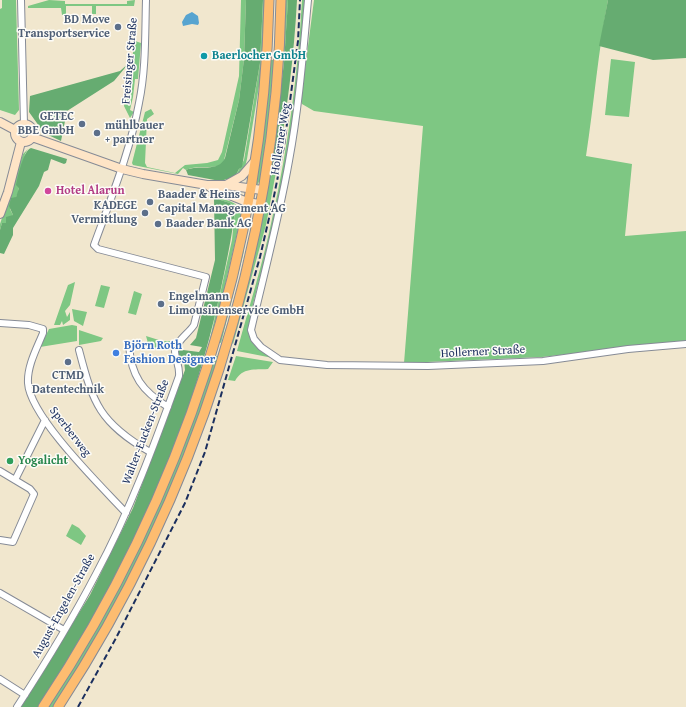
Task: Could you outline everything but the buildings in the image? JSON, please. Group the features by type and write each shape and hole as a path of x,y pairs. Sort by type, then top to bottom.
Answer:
{"main road":[{"path":"43,707 84,642 142,533 174,458 202,381 216,337 234,269 250,189 265,72 269,0"},
{"path":"58,707 99,642 159,526 204,415 230,331 252,246 260,204 275,98 281,0"}],"street":[{"path":"21,0 24,124"},
{"name":"Freisinger Straße","path":"122,170 140,103 146,0"},
{"name":"Hollerner Weg","path":"280,360 261,347 254,340 251,330 280,208 289,160 298,106 308,0"},
{"path":"0,122 15,130"},
{"path":"24,124 32,128 32,138 26,142 21,142 16,138 15,130 18,125 24,124"},
{"path":"32,138 122,170 207,185 225,185 262,190"},
{"path":"0,214 8,192 21,142"},
{"path":"225,185 242,176 254,162"},
{"name":"Walter-Eucken-Straße","path":"122,170 94,244 95,247 206,277 194,325 190,332 178,343 175,351 180,367 179,375 126,514"},
{"path":"207,185 247,202 260,204"},
{"name":"Sperberweg","path":"0,323 29,325 43,329 44,333 33,358 27,380 31,397 60,441 126,514"},
{"path":"129,344 130,360 137,378 151,397 168,407"},
{"name":"Hollerner Straße","path":"280,360 327,365 428,366 543,361 628,349 686,344"},
{"path":"79,350 86,382 94,399 102,411 124,435 150,452"},
{"path":"15,480 45,420"},
{"path":"0,471 33,491 34,498 13,542 0,540"},
{"name":"August-Engelen-Straße","path":"17,707 97,574 126,514"},
{"path":"0,593 64,630"},
{"path":"0,679 25,694"}],"green space":[{"path":"2,0 16,0 19,110 15,115 0,110 0,9 2,8"},
{"path":"49,0 65,1 65,4 127,4 127,1 135,0 134,6 96,6 96,14 92,14 92,6 66,6 66,15 62,15 61,8 28,8 28,6"},
{"path":"241,0 246,0 244,59 239,100 223,164 214,167 195,167 186,170 183,168 178,174 133,165 132,163 145,112 151,109 154,114 147,119 145,163 147,167 175,173 185,165 207,163 218,160 222,152 239,76"},
{"path":"246,0 263,0 260,63 242,167 239,169 235,177 220,181 188,175 186,170 191,168 213,167 222,163 225,158 239,100 244,59"},
{"path":"263,0 265,0 260,80 245,167 235,177 244,160 260,63"},
{"path":"285,0 288,0 280,93"},
{"path":"288,0 297,0 294,42 284,126 277,167 274,169 271,168 284,63"},
{"path":"302,0 305,0 293,124 280,199 251,312 249,335 255,345 273,358 237,351 256,285 283,165 292,110"},
{"path":"314,0 608,0 601,39 586,156 632,164 625,236 686,231 686,341 542,357 404,363 423,126 314,111 302,104 301,100"},
{"path":"608,0 686,0 686,58 653,60 599,46"},
{"path":"135,41 141,43 138,79 135,79 130,110 134,112 130,118 124,106"},
{"path":"611,59 635,62 629,117 605,115"},
{"path":"270,60 274,60 268,123 260,180 256,187"},
{"path":"129,63 114,81 67,111 61,141 44,133 29,112 30,96 120,71"},
{"path":"31,148 67,159 66,163 64,164 51,159 48,170 44,172 39,186 13,228 13,235 4,254 0,253 0,230 2,223 6,223 6,217 13,215 9,206 11,198 16,197 19,188 16,185 21,164 28,150"},
{"path":"28,149 25,154 18,193 10,209 13,215 6,224 2,223 0,230 0,224 23,154"},
{"path":"272,156 271,168 274,169 277,167 266,225 233,344 232,343 245,291"},
{"path":"214,198 235,204 240,211 241,216 224,290 208,348 232,240 235,209 230,203"},
{"path":"214,198 230,203 235,209 232,231 219,298 209,338 185,418 170,458 137,534 119,572 99,608 39,707 21,707 90,595 133,508 185,370 184,361 179,356 179,347 183,350 199,352 202,347 190,345 196,338 215,260"},
{"path":"251,208 243,255 221,343 219,342"},
{"path":"75,282 70,305 65,311 67,317 70,312 70,320 63,325 62,321 60,325 54,325 68,285"},
{"path":"101,285 110,287 104,308 95,306"},
{"path":"134,291 142,294 136,315 128,313"},
{"path":"72,309 87,312 83,326 74,321"},
{"path":"72,325 77,326 77,341 40,347 49,329"},
{"path":"79,330 103,338 101,341 79,345"},
{"path":"146,336 162,341 172,341 172,346 150,350"},
{"path":"215,356 218,356 187,448 149,538 104,624 79,666 53,707 48,707 99,623 143,537 181,448"},
{"path":"236,356 273,362 268,369 245,371 235,381 228,380"},
{"path":"72,524 79,528 86,536 81,545 66,536"}],"water":[{"path":"192,12 198,16 198,25 192,24 183,26 182,22 186,15"}],"railway":[{"path":"78,707 116,638 185,503 205,452 260,257 273,201 284,146 298,41 300,0"}],"place":[{"name":"BD Move Transportservice","path":"118,27"},
{"name":"Baerlocher GmbH","path":"204,56"},
{"name":"GETEC BBE GmbH","path":"82,124"},
{"name":"mühlbauer + partner","path":"97,133"},
{"name":"Hotel Alarun","path":"48,191"},
{"name":"Baader & Heins Capital Management AG","path":"150,202"},
{"name":"KADEGE Vermittlung","path":"145,213"},
{"name":"Baader Bank AG","path":"158,224"},
{"name":"Engelmann Limousinenservice GmbH","path":"161,304"},
{"name":"Björn Roth Fashion Designer","path":"116,353"},
{"name":"CTMD Datentechnik","path":"68,362"},
{"name":"Yogalicht","path":"10,461"}]}
